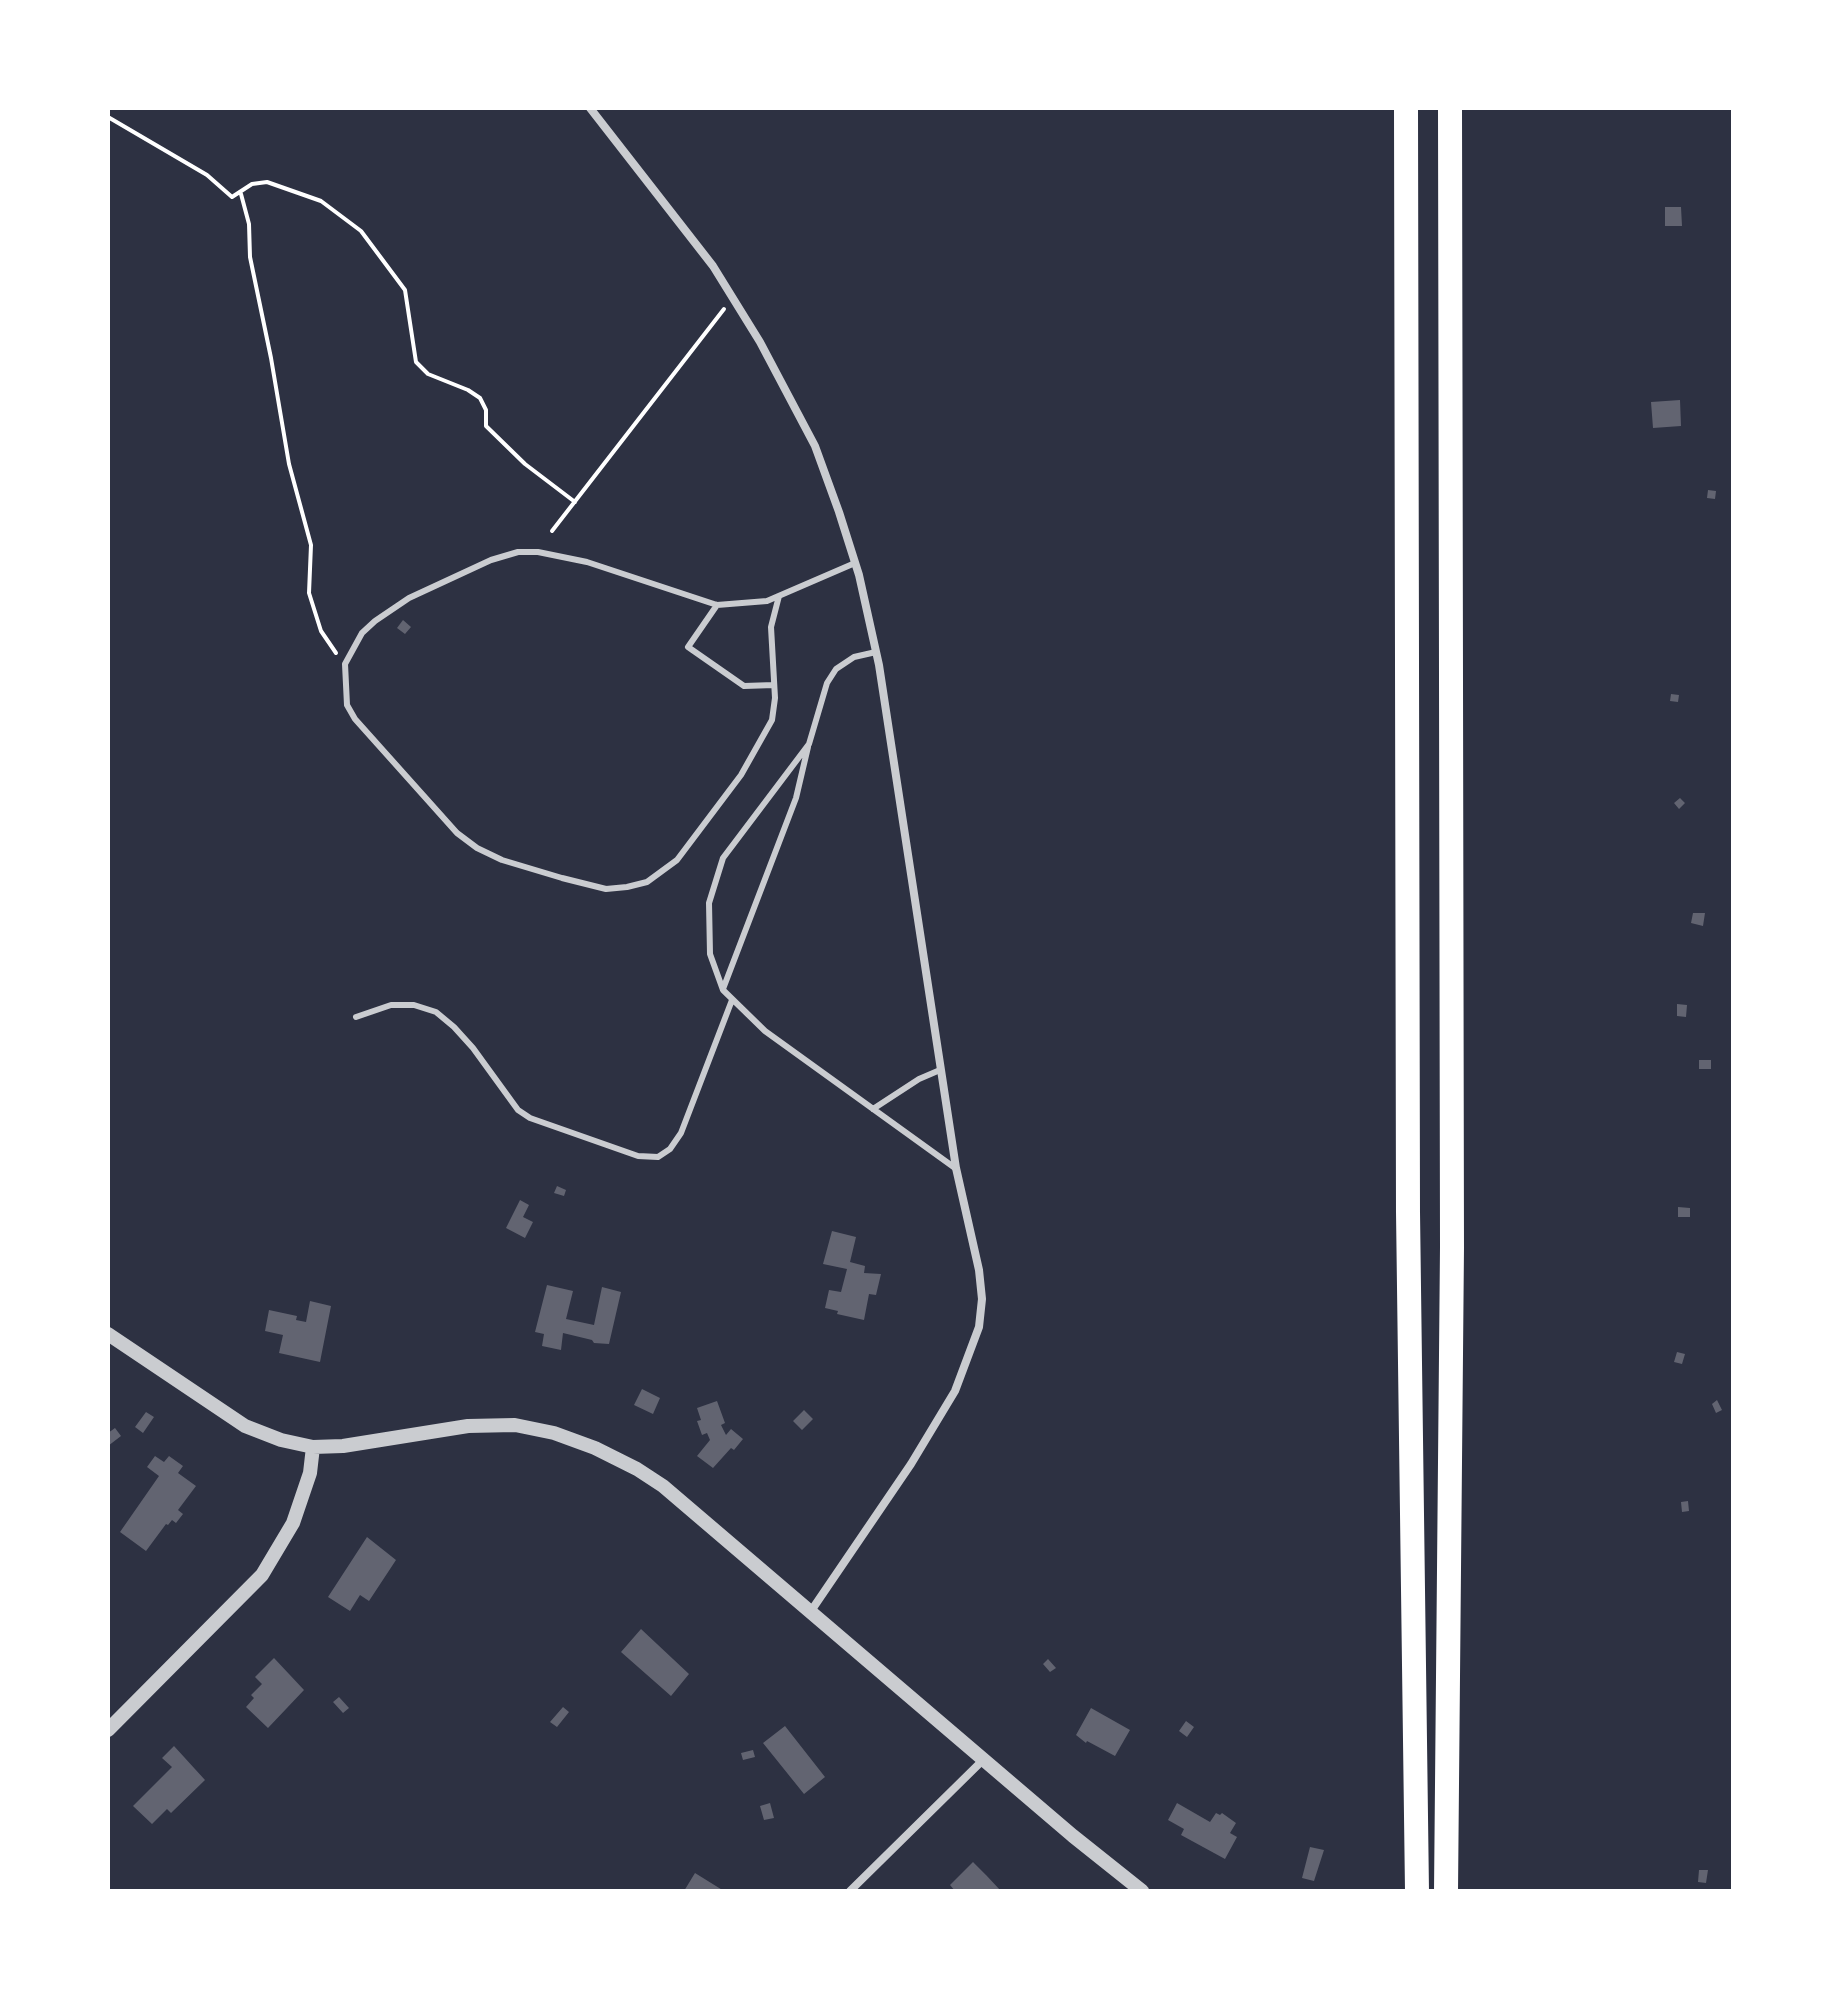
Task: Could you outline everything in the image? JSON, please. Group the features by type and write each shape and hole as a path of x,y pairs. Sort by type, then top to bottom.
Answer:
{"highway":[{"path":"1406,108 1408,1212 1417,1891"},
{"path":"1446,1891 1452,1247 1450,108"}],"street":[{"path":"590,108 713,266 760,342 815,446 855,563 876,652 956,1168 981,1285 982,1312 974,1347 955,1391 811,1611"},
{"path":"108,1334 245,1426 281,1440 313,1447 343,1446 468,1426 515,1425 554,1433 595,1448 637,1469 663,1486 983,1760 1142,1891"},
{"path":"108,1730 262,1575 293,1523 310,1473 313,1447"},
{"path":"850,1891 983,1760"}],"lane":[{"path":"779,596 771,627 772,720 741,775 677,860 647,882 606,889 502,860 477,848 447,821 355,719 347,705 345,664 362,633 375,621 409,598 491,560 518,552 538,552 587,562 717,605 767,601 855,563"},
{"path":"717,605 688,647 744,686 774,685"},
{"path":"723,990 796,798 827,683 836,669 854,657 876,652"},
{"path":"809,744 723,858 709,903 710,954 723,990 765,1031 956,1168"},
{"path":"356,1017 391,1005 414,1005 436,1012 473,1048 518,1110 530,1118 638,1156 658,1157 670,1149 681,1133 732,1000"},
{"path":"873,1109 919,1079 940,1070"}],"path":[{"path":"108,117 207,175 232,197 252,184 267,182 321,201 361,231 405,290 416,362 428,374 480,398 486,410 486,426 525,464 575,502"},
{"path":"241,194 249,224 250,257 289,464 311,545 309,593 321,631 339,656"},
{"path":"552,531 733,297"}],"building":[{"path":"1665,207 1681,207 1682,226 1665,226"},
{"path":"1680,400 1681,426 1653,428 1651,402"},
{"path":"1708,490 1716,491 1715,499 1707,498"},
{"path":"403,620 411,627 405,634 397,628"},
{"path":"1671,694 1679,695 1678,702 1670,701"},
{"path":"1680,798 1685,803 1679,809 1674,803"},
{"path":"1693,913 1705,913 1703,926 1691,923"},
{"path":"1677,1004 1687,1005 1686,1017 1677,1016"},
{"path":"1699,1060 1711,1060 1711,1069 1699,1069"},
{"path":"557,1186 566,1190 564,1196 554,1193"},
{"path":"520,1200 529,1205 523,1217 533,1222 525,1238 506,1228"},
{"path":"1678,1207 1690,1208 1690,1217 1678,1217"},
{"path":"832,1231 856,1237 850,1262 865,1266 864,1273 881,1274 876,1295 869,1294 864,1320 825,1308 829,1290 841,1292 847,1269 823,1264"},
{"path":"547,1285 573,1291 566,1319 594,1325 602,1287 621,1292 609,1344 594,1343 563,1333 561,1350 542,1346 544,1334 535,1332"},
{"path":"310,1301 331,1306 320,1362 279,1353 283,1335 265,1331 269,1310 297,1316 296,1320 306,1322"},
{"path":"1677,1352 1685,1354 1682,1364 1674,1362"},
{"path":"642,1389 660,1398 653,1414 634,1405"},
{"path":"1717,1400 1722,1410 1716,1413 1712,1404"},
{"path":"717,1401 726,1435 731,1429 743,1439 713,1468 697,1456 710,1440 707,1433 702,1435 697,1408"},
{"path":"804,1410 813,1419 802,1430 793,1421"},
{"path":"146,1412 154,1417 143,1433 135,1427"},
{"path":"115,1428 121,1436 108,1446 108,1433"},
{"path":"155,1456 164,1462 169,1456 183,1466 178,1473 196,1486 178,1510 183,1514 176,1523 172,1520 166,1524 146,1551 120,1532 159,1476 147,1467"},
{"path":"1688,1501 1689,1511 1682,1512 1681,1502"},
{"path":"367,1537 396,1560 369,1601 360,1595 350,1611 328,1597"},
{"path":"641,1629 689,1674 671,1696 621,1652"},
{"path":"274,1658 304,1690 268,1728 246,1707 254,1698 251,1695 262,1684 255,1677"},
{"path":"1048,1659 1056,1668 1050,1672 1043,1664"},
{"path":"339,1697 349,1708 343,1713 333,1702"},
{"path":"563,1707 569,1712 557,1727 550,1722"},
{"path":"1091,1708 1130,1730 1115,1756 1076,1735"},
{"path":"1186,1721 1194,1727 1187,1737 1179,1731"},
{"path":"785,1726 825,1777 804,1794 763,1743"},
{"path":"174,1746 205,1780 171,1813 167,1809 152,1824 133,1806 172,1767 162,1758"},
{"path":"753,1750 755,1757 743,1760 741,1753"},
{"path":"770,1803 774,1818 764,1820 760,1806"},
{"path":"1177,1803 1210,1822 1216,1813 1222,1813 1236,1823 1230,1833 1237,1837 1225,1859 1181,1835 1184,1829 1168,1820"},
{"path":"1310,1847 1324,1850 1314,1881 1302,1878"},
{"path":"973,1862 1001,1891 955,1891 950,1885"},
{"path":"1699,1870 1708,1870 1706,1883 1698,1882"},
{"path":"695,1873 724,1891 684,1891"}]}
